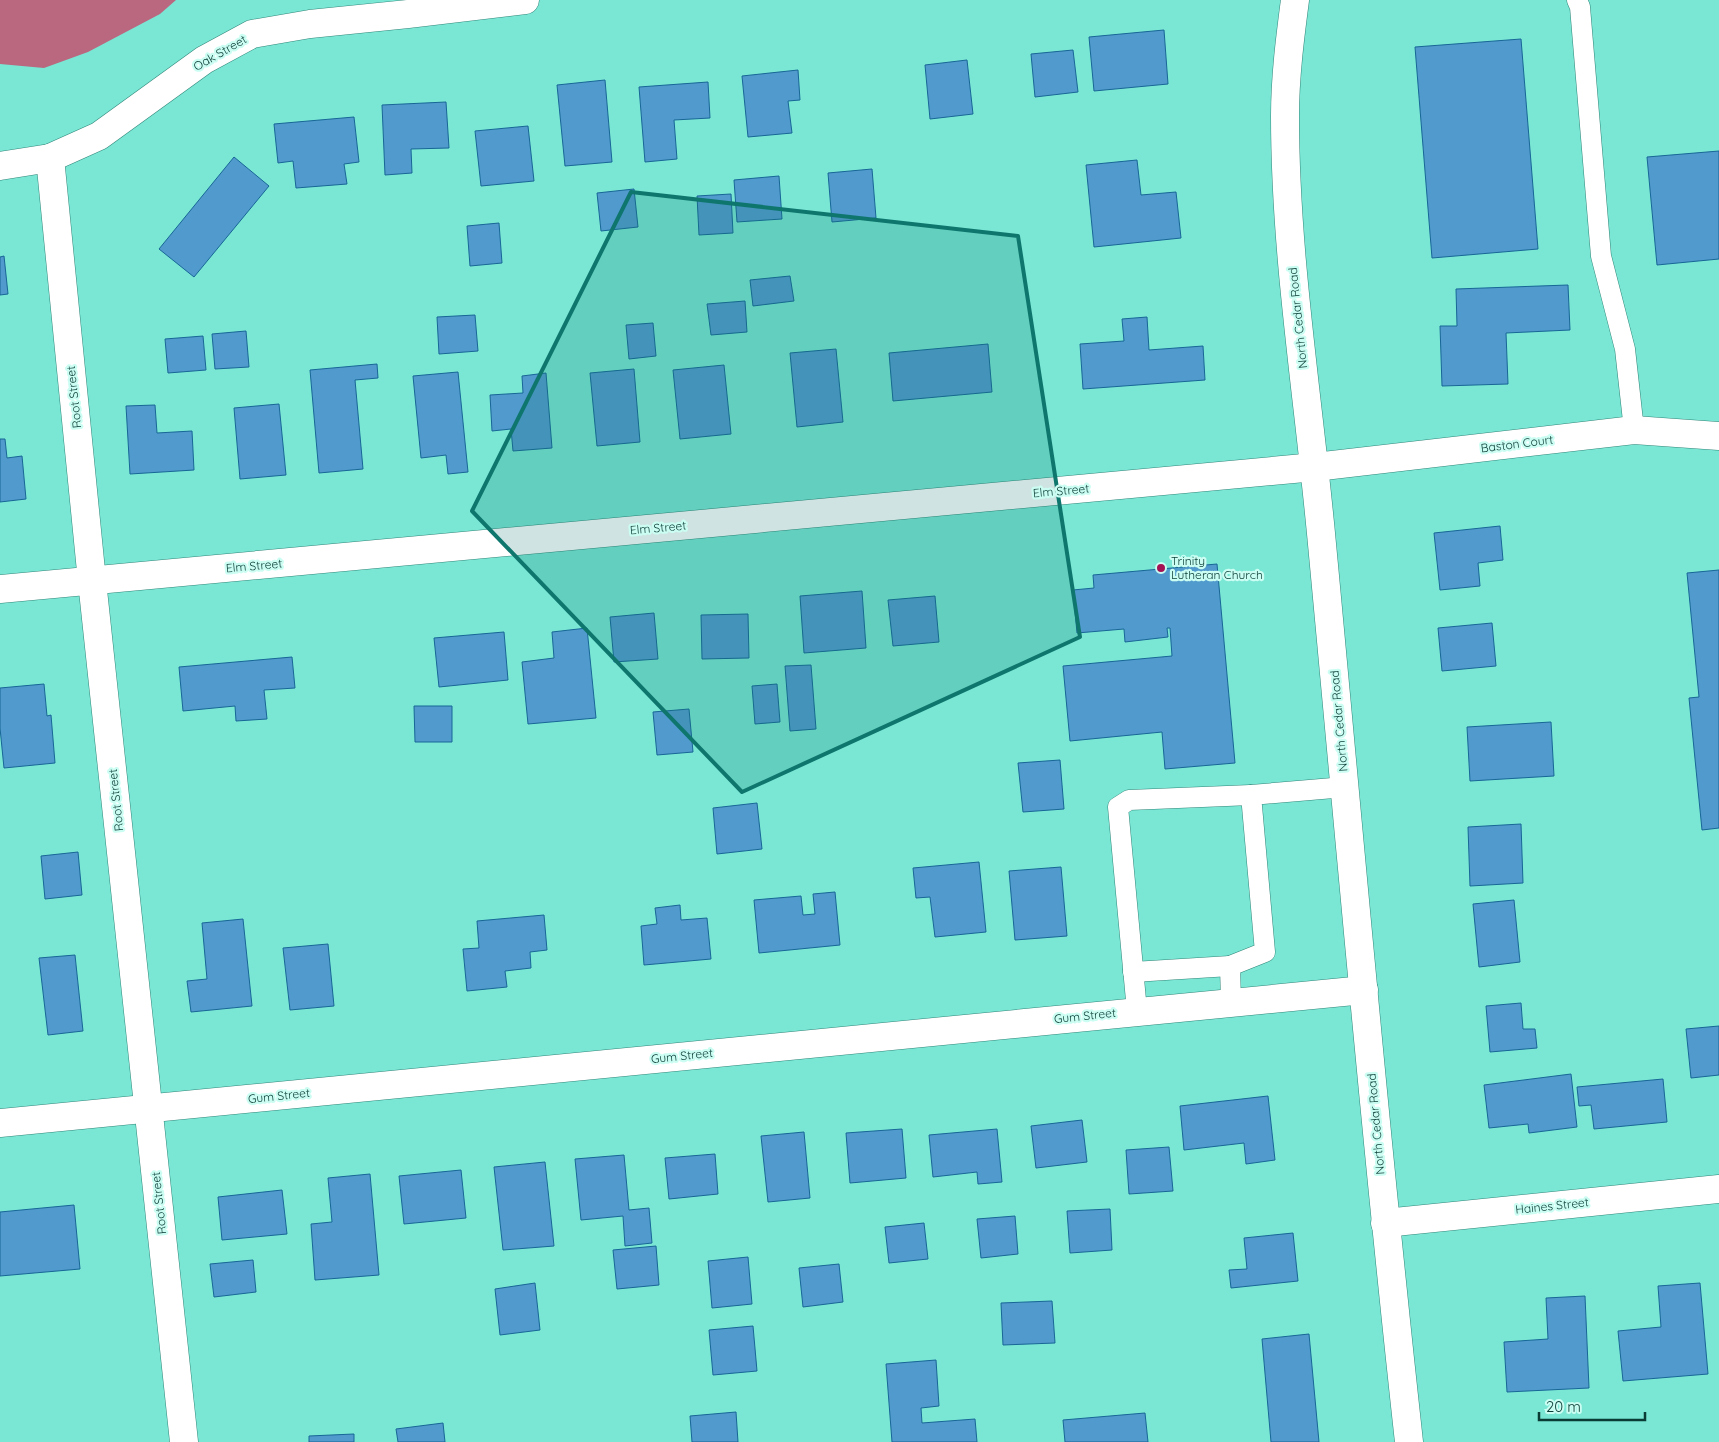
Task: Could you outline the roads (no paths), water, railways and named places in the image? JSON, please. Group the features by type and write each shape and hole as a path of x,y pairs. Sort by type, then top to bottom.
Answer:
{"street":[{"name":"Oak Street","path":"0,166 50,158 99,136 204,60 252,34 310,24 525,0"},
{"name":"North Cedar Road","path":"1295,0 1290,34 1285,113 1287,196 1294,284 1316,467 1385,1223 1409,1442"},
{"name":"Root Street","path":"50,158 92,581 150,1109 184,1442"},
{"name":"Baston Court","path":"1316,467 1634,430 1719,436"},
{"name":"Elm Street","path":"0,589 1316,467"},
{"name":"Gum Street","path":"0,1123 1364,990"},
{"name":"Haines Street","path":"1385,1223 1719,1188"}],"lane":[{"path":"1577,0 1580,7 1601,256 1625,349 1634,430"},
{"path":"1137,1011 1118,807 1129,800 1251,795 1345,788"},
{"path":"1133,972 1230,966 1265,952 1251,795"},
{"path":"1230,966 1231,1002"}],"place":[{"name":"Trinity Lutheran Church","path":"1161,568"}]}
